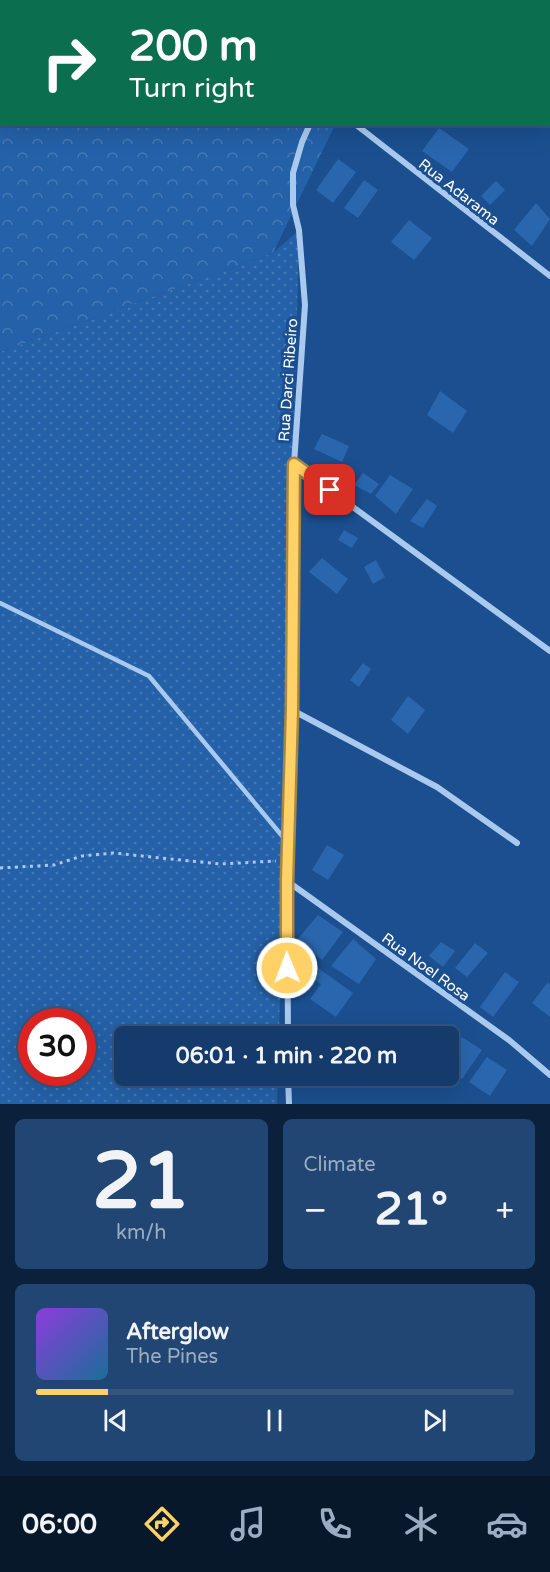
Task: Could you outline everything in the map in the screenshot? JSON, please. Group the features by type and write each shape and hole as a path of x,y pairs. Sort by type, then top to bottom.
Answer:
{"street":[{"name":"Rua Darci Ribeiro","path":"288,1026 287,861 292,710 294,464 305,305 299,230 293,205 293,173 309,126"},
{"name":"Rua Adarama","path":"358,126 550,276"},
{"path":"294,464 550,651"},
{"path":"292,710 437,787 517,843"},
{"name":"Rua Noel Rosa","path":"287,881 509,1040 550,1075"},
{"path":"288,1086 289,1104"}],"lane":[{"path":"0,603 148,676 288,843"}],"path":[{"path":"0,868 54,866 82,856 113,853 220,864 287,861"}],"green space":[{"path":"0,126 335,126 273,253 0,352"},
{"path":"299,230 279,1026 114,1026 114,1086 278,1086 277,1104 0,1104 0,352 273,253"}],"building":[{"path":"439,128 469,149 452,172 422,151"},
{"path":"338,159 356,172 333,203 316,190"},
{"path":"364,180 378,190 358,218 344,208"},
{"path":"496,181 505,190 490,205 481,196"},
{"path":"536,203 550,219 532,246 514,230"},
{"path":"409,220 432,238 414,260 391,242"},
{"path":"440,391 467,411 453,433 427,415"},
{"path":"322,434 349,446 342,462 314,449"},
{"path":"363,473 379,484 371,494 354,485"},
{"path":"390,475 413,489 396,514 375,496"},
{"path":"427,499 437,506 423,528 410,521"},
{"path":"344,530 358,538 352,548 338,540"},
{"path":"322,558 348,579 337,594 309,572"},
{"path":"376,560 385,577 373,584 364,567"},
{"path":"363,663 371,669 359,687 350,680"},
{"path":"408,696 425,710 408,734 391,720"},
{"path":"327,845 344,855 328,880 312,870"},
{"path":"318,915 343,932 322,960 297,940"},
{"path":"353,939 376,959 359,984 331,966"},
{"path":"441,942 455,951 443,967 429,956"},
{"path":"475,943 488,953 467,977 455,968"},
{"path":"300,955 353,993 336,1017 310,999 321,984 293,965"},
{"path":"505,972 519,982 493,1017 480,1007"},
{"path":"548,982 550,985 550,1017 532,1003"},
{"path":"462,1037 482,1050 462,1079 459,1077 459,1041"},
{"path":"487,1057 507,1070 490,1096 469,1082"}],"route":[{"path":"287,968 294,464 330,490"}]}
